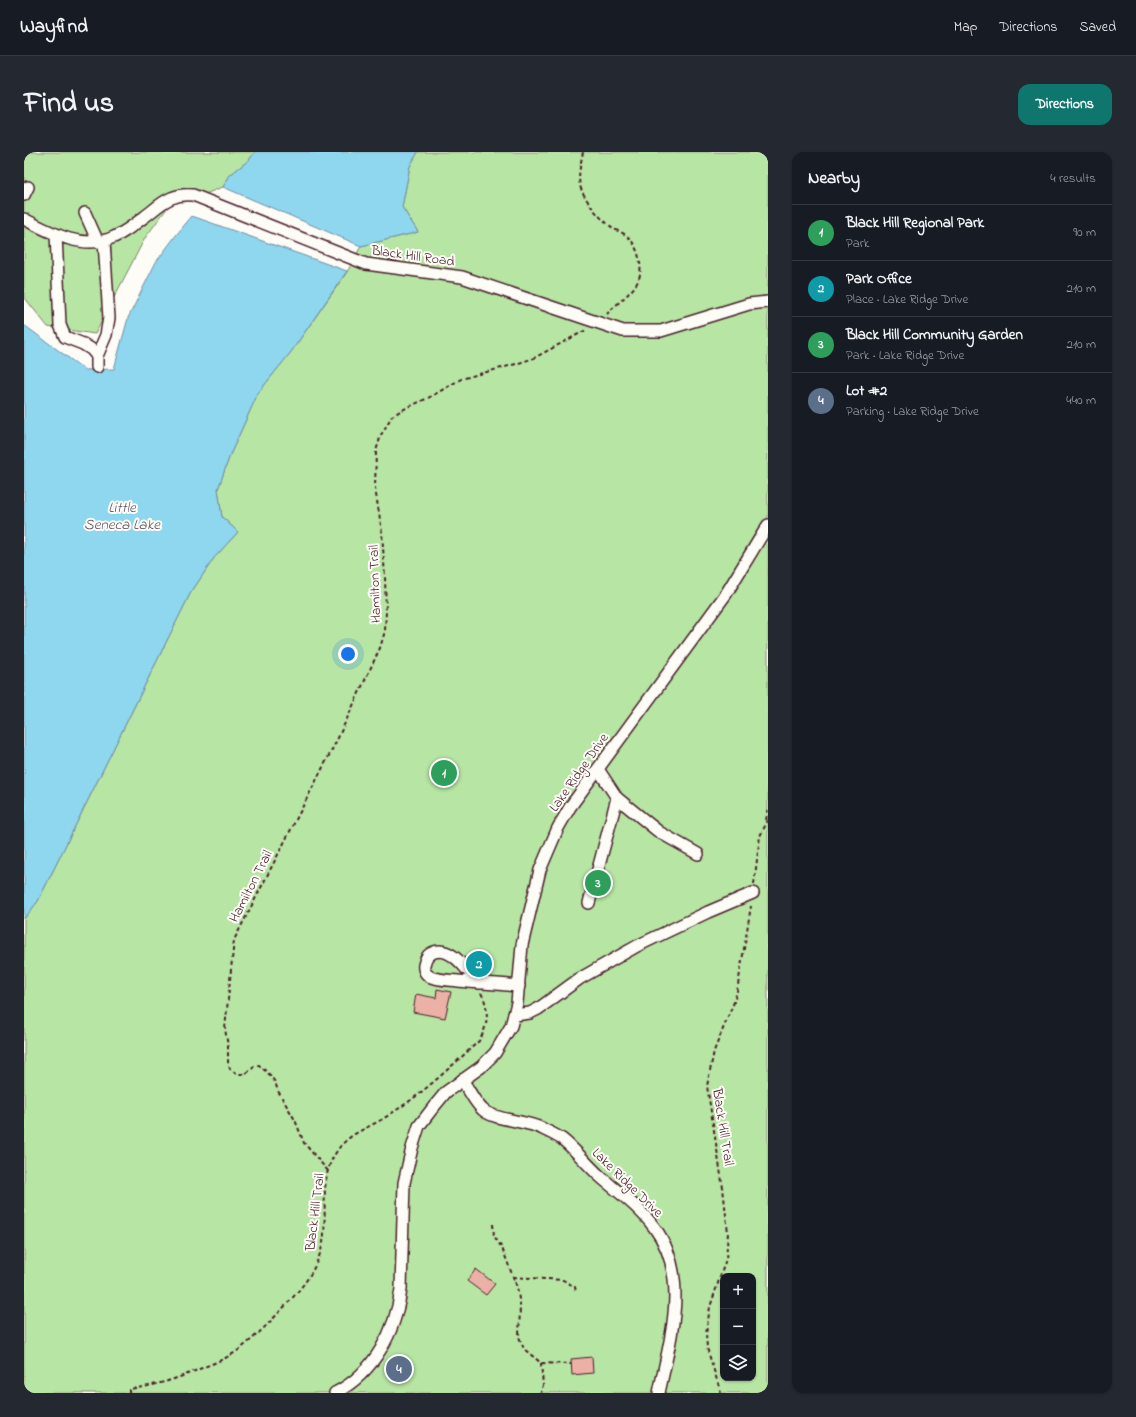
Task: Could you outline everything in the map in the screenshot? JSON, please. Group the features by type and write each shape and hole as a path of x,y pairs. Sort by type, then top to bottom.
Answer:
{"street":[{"name":"Black Hill Road","path":"24,219 56,234 79,241 101,242 125,231 164,201 177,195 200,196 366,264 462,277 623,331 661,331 749,304 768,302"},
{"path":"86,213 101,242 109,318 106,335 97,356 98,367"},
{"path":"56,234 61,330 65,337 84,344 97,356"},
{"name":"Lake Ridge Drive","path":"335,1393 343,1389 368,1367 388,1338 399,1306 401,1289 404,1183 419,1126 446,1092 481,1067 495,1053 511,1026 517,1003 522,945 540,870 564,817 726,594 768,525"},
{"path":"598,769 617,798 659,832 698,854"},
{"path":"589,903 617,798"},
{"path":"514,1014 530,1013 538,1009 579,979 637,946 708,912 753,893"},
{"path":"481,987 519,986"},
{"name":"Lake Ridge Drive","path":"462,1080 483,1110 493,1115 536,1125 562,1139 597,1174 638,1209 654,1227 667,1248 674,1270 676,1294 674,1324 659,1393"}],"path":[{"name":"Hamilton Trail","path":"328,1171 304,1143 275,1082 263,1067 259,1065 254,1066 246,1074 237,1074 230,1069 225,1029 234,940 337,740 380,648 385,631 386,612 382,532 375,488 376,451 381,435 392,416 461,379 534,358 598,323 639,280 640,262 634,244 628,237 615,229 596,213 581,190 580,176 584,152"},
{"name":"Black Hill Trail","path":"721,1393 707,1348 706,1334 710,1307 726,1258 728,1232 723,1188 707,1086 714,1051 737,991 753,893 760,836 767,821 768,810"},
{"name":"Black Hill Trail","path":"129,1393 129,1389 146,1387 175,1379 220,1361 235,1352 262,1329 301,1288 312,1274 323,1242 324,1193 328,1171 337,1151 345,1141 358,1132 382,1120 411,1100 479,1041 483,1034 487,1020 486,1004 480,991 481,987"},
{"path":"493,1224 494,1236 502,1248 517,1287 520,1305 519,1337 524,1349 541,1363 571,1364"},
{"path":"513,1277 563,1280 575,1287 576,1292"},
{"path":"541,1363 543,1385 541,1393"}],"green space":[{"path":"24,152 255,152 249,160 230,175 223,187 200,196 176,196 145,238 95,334 48,327 24,297"},
{"path":"418,152 768,152 768,1393 24,1393 24,919 38,901 190,594 214,558 238,532 222,517 218,489 230,455 258,393 291,352 347,272 361,246 418,232 402,207 410,166"}],"water":[{"path":"255,152 418,152 410,166 402,207 418,232 361,246 223,187 230,175 249,160"},
{"name":"Little Seneca Lake","path":"192,216 347,271 291,352 258,393 230,455 218,489 222,517 238,532 214,558 190,594 38,901 24,919 24,325 85,370 114,369 128,318 156,262"}],"building":[{"path":"479,951 491,969 481,976 468,958"},
{"path":"437,989 451,992 445,1018 413,1012 416,994 436,998"},
{"path":"476,1269 495,1284 486,1295 467,1281"},
{"path":"592,1357 593,1373 572,1375 571,1359"}],"place":[{"name":"Black Hill Regional Park","path":"444,773"},
{"name":"Black Hill Community Garden","path":"598,883"},
{"name":"Park Office","path":"479,964"},
{"name":"Lot #2","path":"399,1369"}]}
